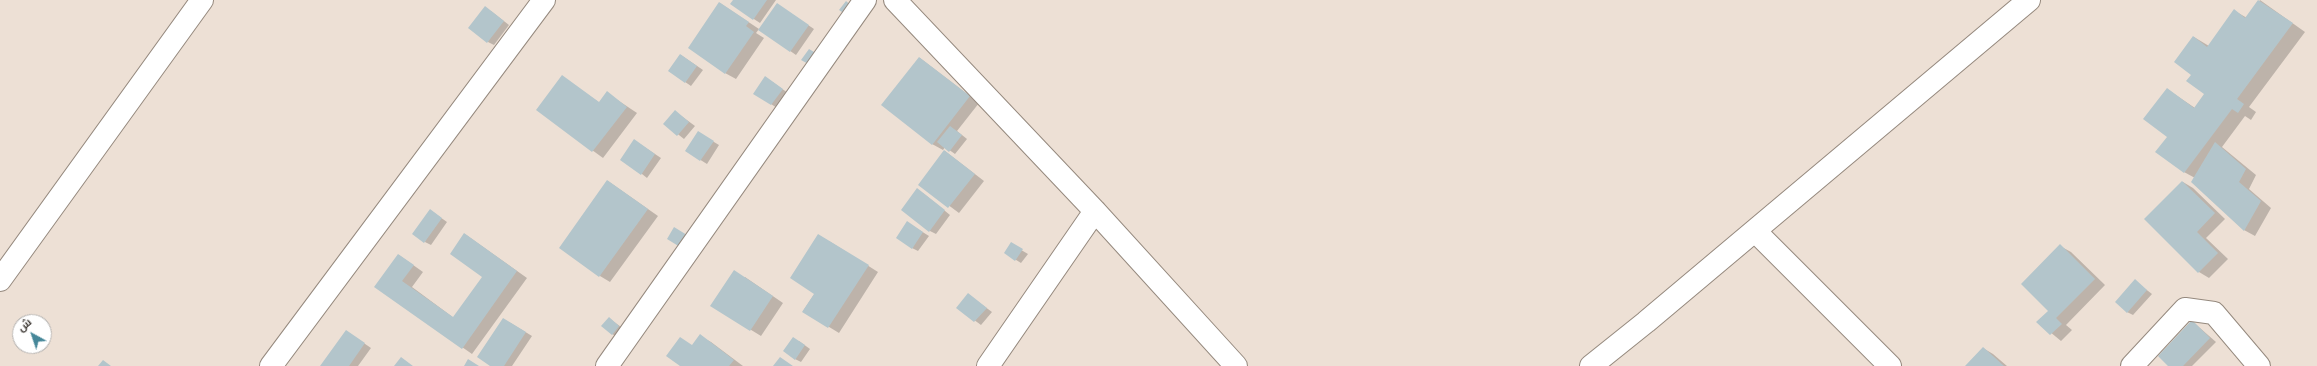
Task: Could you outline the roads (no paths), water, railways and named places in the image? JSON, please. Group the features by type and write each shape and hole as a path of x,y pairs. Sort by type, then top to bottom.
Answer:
{"street":[{"path":"0,280 202,0"},
{"path":"271,366 544,0"},
{"path":"607,366 865,0"},
{"path":"895,0 1095,211 1236,366"},
{"path":"1591,366 1755,231 2029,0"},
{"path":"988,366 1095,211"},
{"path":"1755,231 1890,366"},
{"path":"2132,366 2185,309 2214,313 2259,366"}]}
